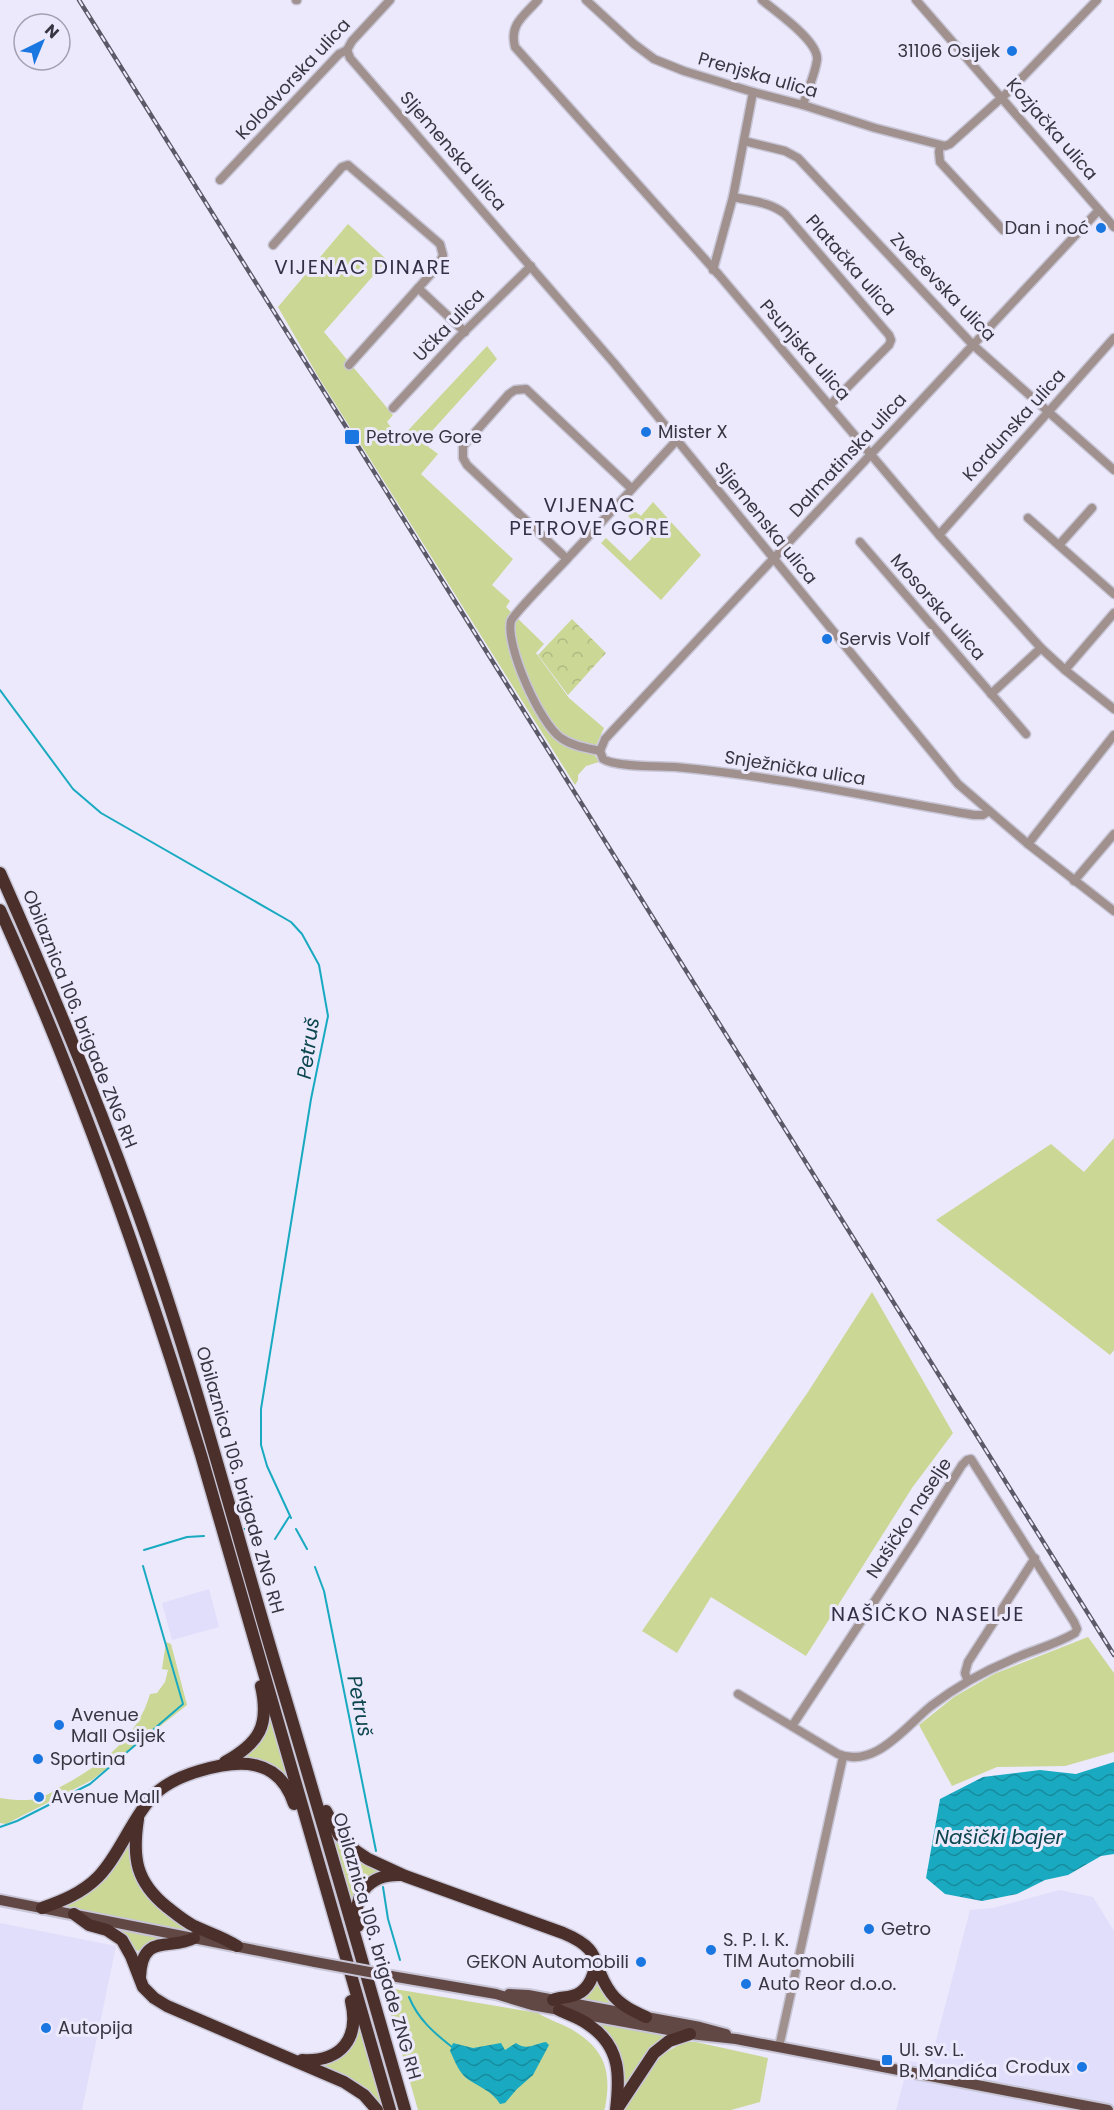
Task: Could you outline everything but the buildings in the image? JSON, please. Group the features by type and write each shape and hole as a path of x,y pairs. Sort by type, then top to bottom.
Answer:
{"highway":[{"name":"Obilaznica 106. brigade ZNG RH","path":"0,873 64,1022 136,1208 180,1341 405,2110"},
{"name":"Obilaznica 106. brigade ZNG RH","path":"0,910 70,1076 140,1265 201,1455 390,2110"},
{"path":"42,1908 70,1897 91,1883 106,1868 127,1832 151,1798 172,1782 221,1764 245,1751 251,1745 262,1723 264,1704 257,1671 258,1654"},
{"path":"221,1764 248,1763 273,1772 286,1785 295,1808 309,1830"},
{"path":"314,1793 334,1827 347,1843 368,1858 405,1876 575,1938 587,1946 593,1952 607,1987 615,1998 646,2017"},
{"path":"139,1817 135,1848 136,1861 143,1881 149,1889 164,1905 185,1921 237,1946"},
{"path":"359,1948 356,1918 361,1895 378,1878 393,1875 405,1876"},
{"path":"74,1914 89,1925 115,1934 122,1940 132,1956 140,1982 148,1993 167,2006 297,2060 350,2085 364,2095 377,2110"},
{"path":"140,1982 142,1963 152,1949 164,1943 184,1942 194,1938"},
{"path":"596,1959 592,1978 585,1989 574,1996 558,1997 556,2005 591,2026 609,2045 616,2060 619,2080 616,2110"},
{"path":"297,2060 322,2060 343,2047 348,2040 354,2024 350,1992 352,1979"},
{"path":"616,2110 654,2053 669,2041 690,2034"}],"main road":[{"path":"0,1900 315,1962 496,1994 532,2005 556,2005 646,2017 715,2030 736,2038"},
{"path":"556,2005 690,2034 736,2038 1108,2110"}],"street":[{"name":"Kolodvorska ulica","path":"220,180 339,54 347,50 352,41 390,0"},
{"name":"Psunjska ulica","path":"538,0 514,28 512,36 515,47 713,270 939,535 1041,648 1114,709"},
{"name":"Prenjska ulica","path":"586,0 654,59 753,93 803,105 940,146"},
{"path":"762,0 809,41 816,51 817,60 803,105"},
{"name":"Kozjačka ulica","path":"916,0 1114,227"},
{"path":"1003,230 940,162 940,146 950,144 1002,97 1097,0"},
{"name":"Sljemenska ulica","path":"347,50 350,58 531,266 677,440 953,778 989,812 1114,911"},
{"path":"713,270 733,197 753,93"},
{"name":"Zvečevska ulica","path":"744,141 785,151 798,158 973,345 1114,470"},
{"path":"273,245 342,167 348,165 440,243 441,261 349,365"},
{"name":"Platačka ulica","path":"733,197 767,204 785,214 889,335 891,340 889,345 830,405"},
{"name":"Dalmatinska ulica","path":"600,751 605,739 1100,210"},
{"name":"Učka ulica","path":"393,408 531,266"},
{"path":"418,288 465,332"},
{"name":"Kordunska ulica","path":"939,535 1114,338"},
{"path":"567,559 467,465 463,458 465,442 502,401 515,390 526,388 632,489"},
{"path":"600,751 570,743 559,737 552,729 523,680 512,632 513,617 677,440"},
{"path":"1059,545 1092,508"},
{"path":"1028,518 1114,594"},
{"name":"Mosorska ulica","path":"860,542 1026,734"},
{"path":"1065,670 1114,613"},
{"path":"991,694 1041,648"},
{"path":"1028,844 1114,735"},
{"name":"Snježnička ulica","path":"600,751 603,759 614,764 703,770 974,815 989,812"},
{"path":"1074,880 1114,834"},
{"name":"Našičko naselje","path":"792,1726 962,1465 971,1459 1035,1558 1074,1622 1077,1631 968,1681 930,1707 878,1751 866,1756 843,1757"},
{"path":"968,1681 965,1673 968,1662 1035,1558"},
{"path":"738,1694 843,1757 779,2047"}],"shaded area":[{"path":"209,1589 219,1627 172,1640 162,1603"},
{"path":"1059,1890 1093,1897 1114,1931 1114,2110 896,2110 909,2061 930,2064 970,1910 993,1908"},
{"name":"Autopija","path":"0,1923 116,1946 82,2110 0,2110"}],"green space":[{"path":"348,224 387,260 324,332 393,415 387,422 400,439 487,346 497,359 422,442 438,454 421,474 513,559 492,585 510,601 506,607 544,644 536,653 569,698 604,728 593,752 599,762 586,766 578,775 575,785 319,378 278,307"},
{"path":"653,502 701,555 661,600 601,543 606,538 630,561 651,539 628,516 634,511 641,516"},
{"path":"572,619 606,653 568,695 538,655"},
{"path":"1114,1138 1114,1350 1110,1355 936,1220 1051,1144 1084,1172"},
{"path":"872,1292 953,1433 912,1488 806,1656 711,1597 677,1653 642,1631 808,1392"},
{"path":"1088,1637 1114,1673 1114,1752 1065,1766 997,1767 952,1786 919,1725 954,1697 994,1674"},
{"path":"166,1642 171,1644 187,1705 92,1780 6,1824 0,1823 0,1798 28,1800 45,1796 101,1762 126,1738 136,1725 150,1694 157,1693 165,1682 168,1670 162,1669"},
{"path":"269,1709 291,1782 289,1783 272,1768 261,1762 239,1759"},
{"path":"328,1827 383,1872 365,1880 352,1905"},
{"path":"130,1832 135,1872 189,1929 187,1933 66,1907 68,1901 94,1886"},
{"path":"112,1927 163,1936 145,1945 140,1951 132,1950"},
{"path":"596,1975 622,2010 578,2000"},
{"path":"383,1987 538,2013 571,2029 592,2045 603,2062 607,2083 604,2110 418,2110"},
{"path":"591,2019 672,2034 622,2092 623,2078"},
{"path":"359,2020 386,2110 381,2110 317,2064 333,2060"},
{"path":"684,2042 696,2042 768,2058 760,2102 731,2110 623,2110 663,2051 665,2053"}],"water":[{"name":"Našički bajer","path":"1114,1762 1114,1854 1101,1856 1068,1875 1045,1880 1017,1894 982,1901 945,1894 926,1878 940,1799 983,1777 1040,1770 1076,1774"},
{"path":"546,2042 549,2045 533,2075 505,2103 500,2104 490,2093 463,2074 450,2051 453,2043 473,2048 501,2043 505,2050 516,2043 527,2047"}],"waterway":[{"name":"Petruš","path":"0,690 73,789 101,813 291,922 302,934 319,965 328,1016 311,1099 261,1409 261,1445 267,1466 291,1518"},
{"path":"275,1539 289,1517"},
{"path":"242,1529 246,1529 254,1544 261,1544"},
{"name":"Petruš","path":"296,1529 307,1549"},
{"path":"144,1550 187,1537 204,1536"},
{"path":"0,1827 17,1821 90,1784 183,1704 143,1566"},
{"name":"Petruš","path":"315,1567 324,1591 376,1851"},
{"name":"Petruš","path":"383,1887 388,1919 400,1960"},
{"name":"Petruš","path":"409,1997 427,2025 452,2047"}],"railway":[{"path":"79,0 1114,1655"}],"place":[{"name":"31106 Osijek","path":"1012,51"},
{"name":"Dan i noć","path":"1101,228"},
{"name":"Mister X","path":"646,432"},
{"name":"Petrove Gore","path":"352,437"},
{"name":"Servis Volf","path":"827,639"},
{"name":"Avenue Mall Osijek","path":"59,1725"},
{"name":"Sportina","path":"38,1759"},
{"name":"Avenue Mall","path":"39,1797"},
{"name":"Getro","path":"869,1929"},
{"name":"S. P. I. K. TIM Automobili","path":"711,1950"},
{"name":"GEKON Automobili","path":"641,1962"},
{"name":"Auto Reor d.o.o.","path":"746,1984"},
{"name":"Autopija","path":"46,2028"},
{"name":"Ul. sv. L. B. Mandića","path":"887,2060"},
{"name":"Crodux","path":"1082,2067"}],"district":[{"name":"VIJENAC DINARE","path":"363,267"},
{"name":"VIJENAC PETROVE GORE","path":"590,516"},
{"name":"NAŠIČKO NASELJE","path":"928,1614"}]}
